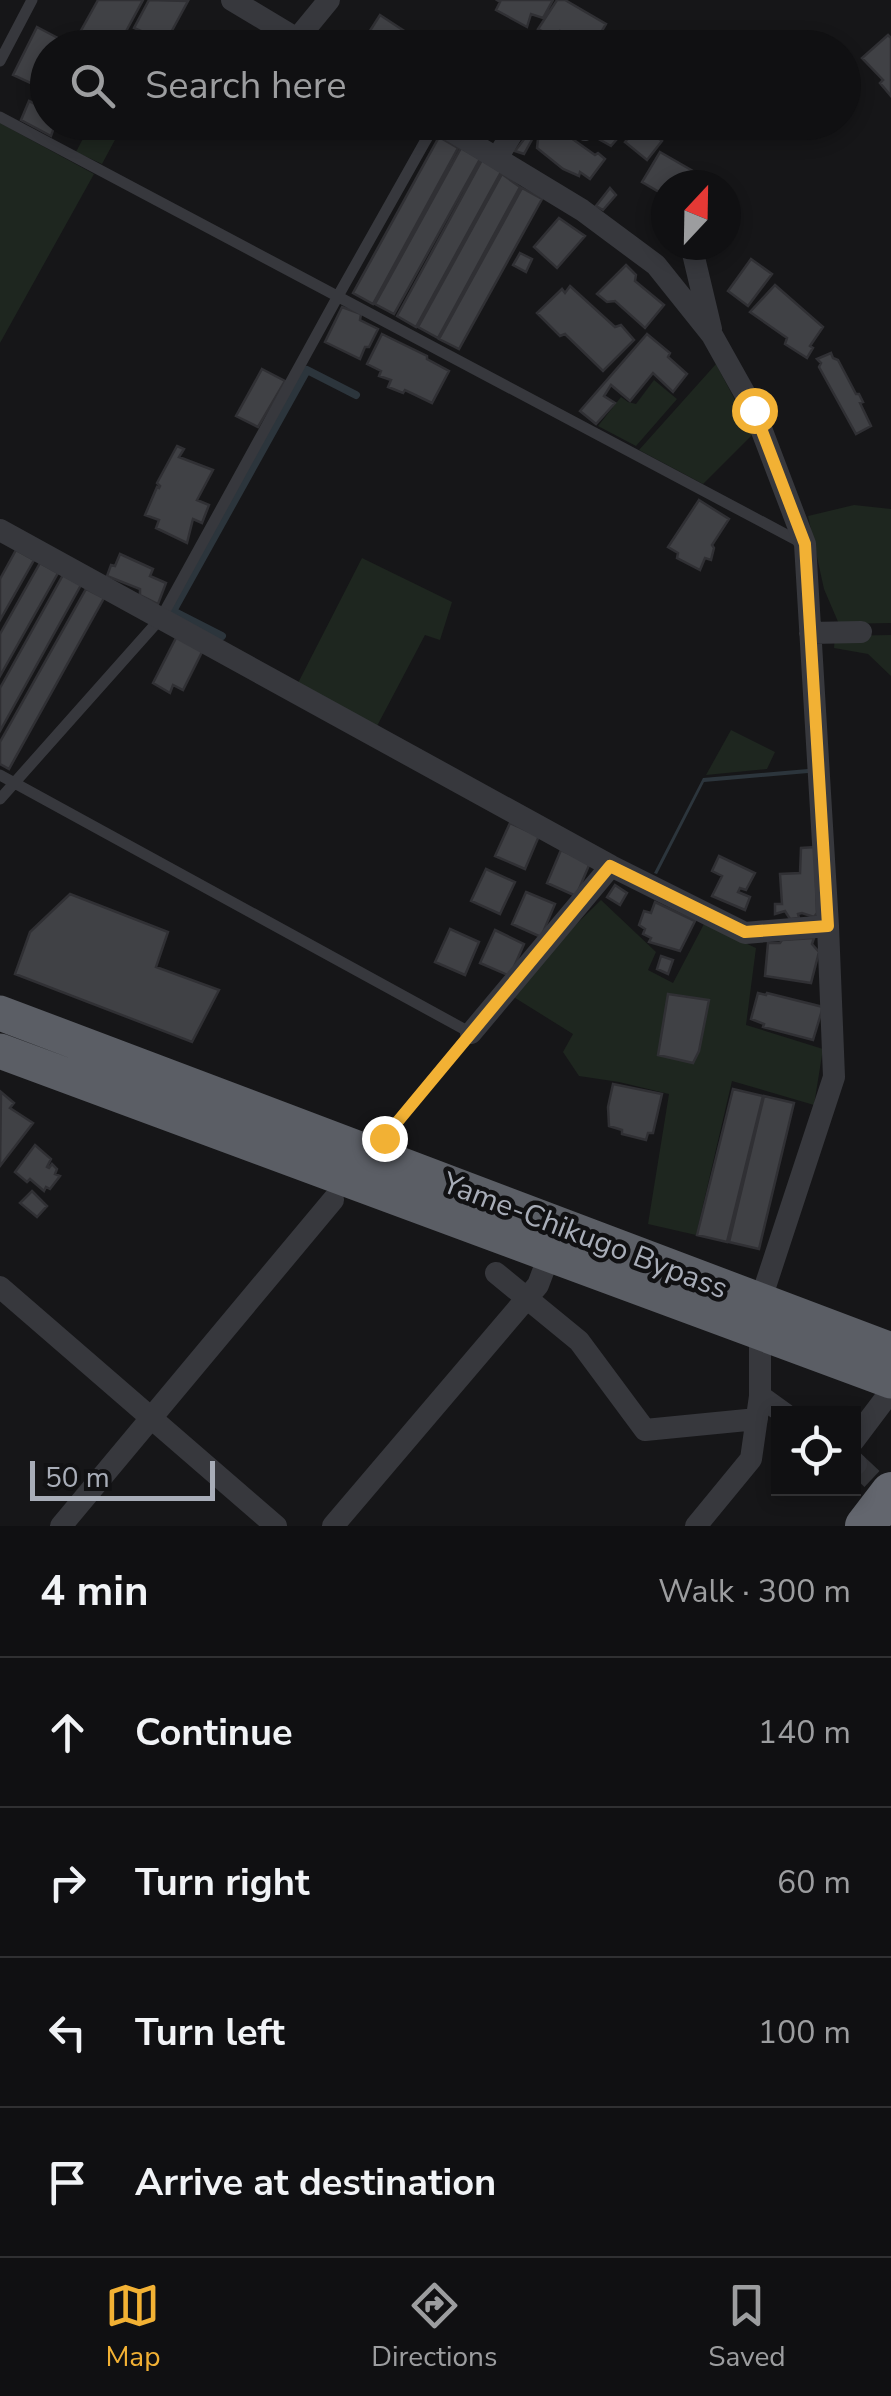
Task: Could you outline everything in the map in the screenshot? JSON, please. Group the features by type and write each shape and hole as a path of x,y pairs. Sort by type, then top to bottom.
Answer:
{"highway":[{"name":"Yame-Chikugo Bypass","path":"0,1013 760,1317 888,1390"},
{"name":"Yame-Chikugo Bypass","path":"0,1051 550,1253 760,1317 891,1350"},
{"path":"866,1526 891,1492"}],"street":[{"path":"232,0 282,30"},
{"path":"311,30 328,0"},
{"path":"469,140 582,210 656,265 713,337 754,410 805,544 834,1077 760,1317 758,1408 752,1459 696,1526"},
{"path":"497,158 508,140"},
{"path":"695,260 713,337"},
{"path":"0,530 610,866 745,932 828,926"},
{"path":"810,633 861,632"},
{"path":"471,1033 610,866"},
{"path":"61,1526 333,1200"},
{"path":"333,1526 538,1285 550,1253"},
{"path":"496,1273 579,1341 645,1430 758,1408 771,1411"},
{"path":"0,1287 276,1526"},
{"path":"861,1430 888,1390"}],"lane":[{"path":"0,61 32,0"},
{"path":"0,117 30,133"},
{"path":"43,140 805,544"},
{"path":"0,799 162,618 338,296 436,140"},
{"path":"0,775 471,1033 384,1138"}],"shaded area":[{"path":"0,123 94,174 0,343"},
{"path":"82,140 115,140 102,164 76,152"},
{"path":"716,364 753,434 703,484 639,450"},
{"path":"654,380 677,399 636,446 598,426 621,397 636,404"},
{"path":"854,505 891,509 891,623 839,624 824,589 808,516"},
{"path":"362,558 452,602 440,640 425,635 377,726 298,683"},
{"path":"891,635 891,676 868,654 834,648 835,636"},
{"path":"731,730 775,752 767,769 706,775"},
{"path":"808,769 808,773 704,782 657,874 654,873 703,778"},
{"path":"601,900 656,952 648,970 673,983 704,924 756,948 746,1025 823,1049 814,1105 732,1081 696,1235 648,1224 669,1094 579,1076 563,1052 573,1034 512,996 545,955"}],"building":[{"path":"98,0 143,0 127,30 81,30"},
{"path":"149,0 188,1 172,30 134,28"},
{"path":"497,0 553,0 543,18 531,14 527,27 496,10 500,2"},
{"path":"557,0 565,0 606,24 602,30 538,29"},
{"path":"380,15 403,30 370,30"},
{"path":"888,35 891,96 880,83 883,80 862,58"},
{"path":"30,41 30,83 13,75"},
{"path":"29,101 30,125 21,120"},
{"path":"437,140 458,148 373,304 353,293"},
{"path":"523,140 532,140 524,154 515,151"},
{"path":"538,140 574,140 605,159 590,179 580,172 579,176 563,169 537,148"},
{"path":"627,140 662,141 647,160"},
{"path":"461,148 480,159 394,314 375,304"},
{"path":"660,152 691,170 651,170 651,187 642,182"},
{"path":"482,160 501,172 416,327 397,316"},
{"path":"502,174 520,187 438,338 418,327"},
{"path":"522,188 542,199 459,349 439,339"},
{"path":"610,188 616,195 603,210 596,206"},
{"path":"559,218 585,236 557,268 534,247"},
{"path":"520,253 532,259 526,272 513,265"},
{"path":"751,259 772,274 748,306 728,291"},
{"path":"626,265 636,275 635,281 664,305 645,328 615,301 607,302 597,294"},
{"path":"775,285 823,327 807,358 785,344 787,338 750,312"},
{"path":"570,286 615,327 621,325 634,340 603,371 537,313"},
{"path":"342,307 361,314 360,320 378,329 360,359 325,342"},
{"path":"382,334 449,371 432,403 388,387 391,380 379,376 381,371 367,364"},
{"path":"647,334 687,374 673,392 653,373 630,401 611,385 604,396 615,403 596,424 580,411"},
{"path":"831,353 859,394 871,426 856,434 819,367 817,359"},
{"path":"262,369 285,381 258,427 236,416"},
{"path":"177,446 184,449 179,457 213,470 197,500 209,505 202,523 193,519 187,543 156,528 159,520 145,515"},
{"path":"699,500 729,519 712,545 711,560 705,558 700,570 677,558 678,553 668,547"},
{"path":"16,550 34,560 0,620 0,579"},
{"path":"120,554 153,569 150,576 166,583 158,604 140,595 140,589 107,576"},
{"path":"40,563 58,573 0,676 0,634"},
{"path":"63,575 81,585 0,731 0,688"},
{"path":"86,589 104,598 9,769 0,764 0,742"},
{"path":"177,636 203,650 183,690 173,685 170,693 153,683"},
{"path":"510,823 539,836 525,869 495,856"},
{"path":"815,847 817,913 814,917 802,913 799,918 790,919 785,911 775,914 775,904 782,904 780,874 800,873 801,848"},
{"path":"561,850 590,863 576,896 547,883"},
{"path":"719,856 755,873 746,890 740,888 738,892 750,897 745,910 712,896 722,876 712,871"},
{"path":"486,869 515,882 500,914 471,901"},
{"path":"615,885 627,893 620,905 607,897"},
{"path":"526,892 555,904 541,937 512,924"},
{"path":"70,894 168,932 156,967 219,990 192,1042 15,974 30,932"},
{"path":"655,902 695,921 680,951 649,942 651,938 643,934 645,929 639,925 644,911 651,913"},
{"path":"450,929 479,942 465,975 435,962"},
{"path":"495,930 524,944 510,976 480,963"},
{"path":"814,938 812,944 819,952 811,983 765,976 768,943"},
{"path":"661,956 673,960 668,974 657,969"},
{"path":"758,993 823,1007 813,1040 763,1027 764,1024 751,1019"},
{"path":"668,994 709,1000 693,1063 658,1055"},
{"path":"613,1084 662,1094 653,1133 648,1133 646,1140 609,1126"},
{"path":"733,1089 763,1096 727,1242 697,1235"},
{"path":"1,1092 14,1103 10,1108 33,1123 0,1166"},
{"path":"764,1096 794,1103 759,1249 729,1242"},
{"path":"35,1145 51,1159 47,1167 52,1164 57,1169 55,1174 60,1176 44,1191 15,1172"},
{"path":"32,1191 47,1206 37,1217 20,1203"}],"waterway":[{"path":"222,636 173,611 307,370 356,395"}],"tunnel":[{"path":"861,1469 891,1497"}],"route":[{"path":"384,1138 610,866 745,932 828,926 805,544 754,410"}]}
